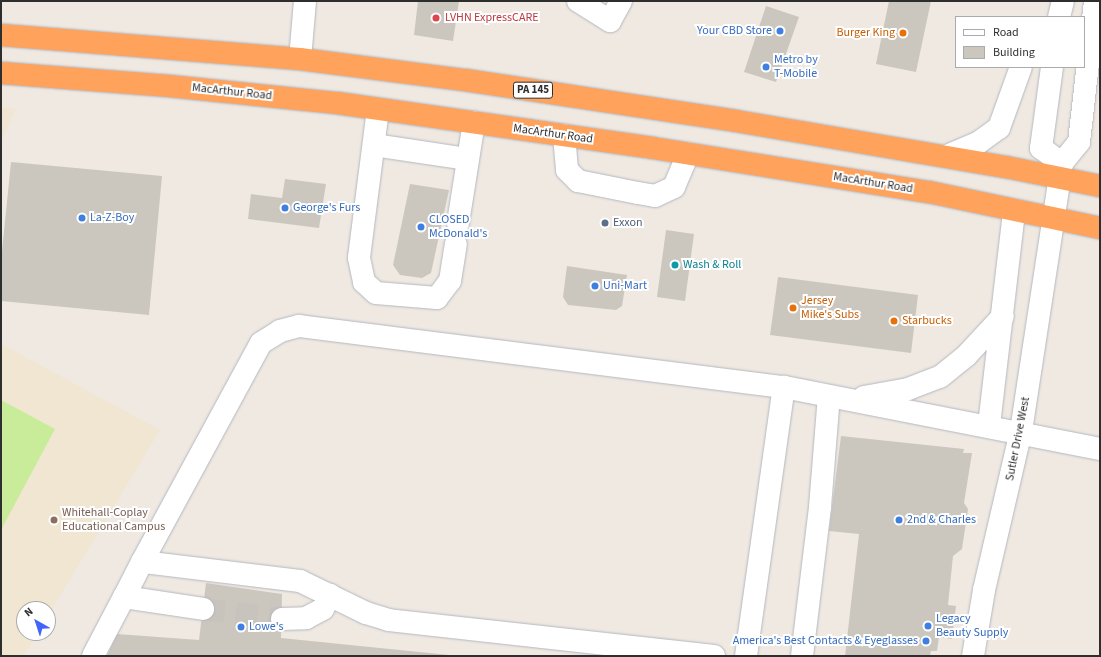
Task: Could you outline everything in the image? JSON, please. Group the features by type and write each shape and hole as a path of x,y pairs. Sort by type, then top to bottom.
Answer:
{"highway":[{"name":"PA 145","path":"1,35 300,59 707,116 947,156 1061,170 1100,186"},
{"name":"MacArthur Road","path":"1,73 169,86 378,109 474,122 929,192 1054,220 1100,228"}],"lane":[{"path":"300,59 305,1"},
{"path":"578,1 610,21 621,1"},
{"path":"1059,16 1063,1"},
{"path":"1052,68 1041,148 1061,170 1080,142 1095,1"},
{"path":"947,156 978,144 1000,128 1022,68"},
{"path":"378,109 359,258 364,282 376,293 437,298 444,292 450,281 474,122"},
{"path":"564,135 567,170 578,181 650,195 663,194 674,187 688,154"},
{"path":"374,145 468,159"},
{"name":"Sutler Drive West","path":"973,656 984,590 1021,432 1061,170"},
{"path":"989,426 1003,316 1014,211"},
{"path":"839,397 908,389 940,377 966,356 1003,316"},
{"path":"93,656 142,562 261,343 280,331 292,327 306,327 784,387 1021,432 1100,449"},
{"path":"746,656 784,387"},
{"path":"802,656 820,507 839,397"},
{"path":"142,562 300,580 366,612 389,620 714,656"},
{"path":"282,619 306,618 323,609 330,595"},
{"path":"124,596 203,608"}],"shaded area":[{"path":"1,107 16,109 1,142"},
{"name":"Whitehall-Coplay Educational Campus","path":"1,344 160,430 56,603 56,601 16,601 16,641 33,641 24,656 1,656"}],"green space":[{"path":"1,400 55,429 1,530"}],"building":[{"name":"LVHN ExpressCARE","path":"418,1 459,1 453,41 414,35"},
{"name":"Burger King","path":"889,1 931,1 916,72 876,64"},
{"path":"766,6 799,17 776,82 744,72"},
{"name":"La-Z-Boy","path":"11,162 162,176 149,315 1,301 1,261"},
{"name":"George's Furs","path":"285,179 326,184 319,228 248,219 251,194 282,198"},
{"name":"CLOSED McDonald's","path":"410,184 449,190 431,273 422,278 400,275 393,265"},
{"name":"Wash & Roll","path":"666,230 694,234 685,301 657,297"},
{"name":"Uni-Mart","path":"567,266 627,275 622,306 616,310 568,305 563,297"},
{"path":"778,277 918,295 911,353 770,335"},
{"name":"2nd & Charles","path":"841,436 964,449 963,453 972,453 964,503 968,509 962,549 953,556 948,605 956,606 952,639 939,637 937,651 931,651 930,656 845,656 859,534 829,531"},
{"name":"Lowe's","path":"206,583 282,594 281,638 459,656 107,656 117,634 199,640"}],"tunnel":[{"path":"203,609 282,619"}],"place":[{"name":"LVHN ExpressCARE","path":"436,18"},
{"name":"Your CBD Store","path":"780,31"},
{"name":"Burger King","path":"903,33"},
{"name":"Metro by T-Mobile","path":"766,67"},
{"name":"George's Furs","path":"285,208"},
{"name":"La-Z-Boy","path":"82,218"},
{"name":"Exxon","path":"605,223"},
{"name":"CLOSED McDonald's","path":"421,227"},
{"name":"Wash & Roll","path":"675,265"},
{"name":"Uni-Mart","path":"595,286"},
{"name":"Jersey Mike's Subs","path":"793,308"},
{"name":"Starbucks","path":"894,321"},
{"name":"Whitehall-Coplay Educational Campus","path":"54,520"},
{"name":"2nd & Charles","path":"899,520"},
{"name":"Legacy Beauty Supply","path":"928,626"},
{"name":"Lowe's","path":"241,627"},
{"name":"America's Best Contacts & Eyeglasses","path":"926,641"}]}
